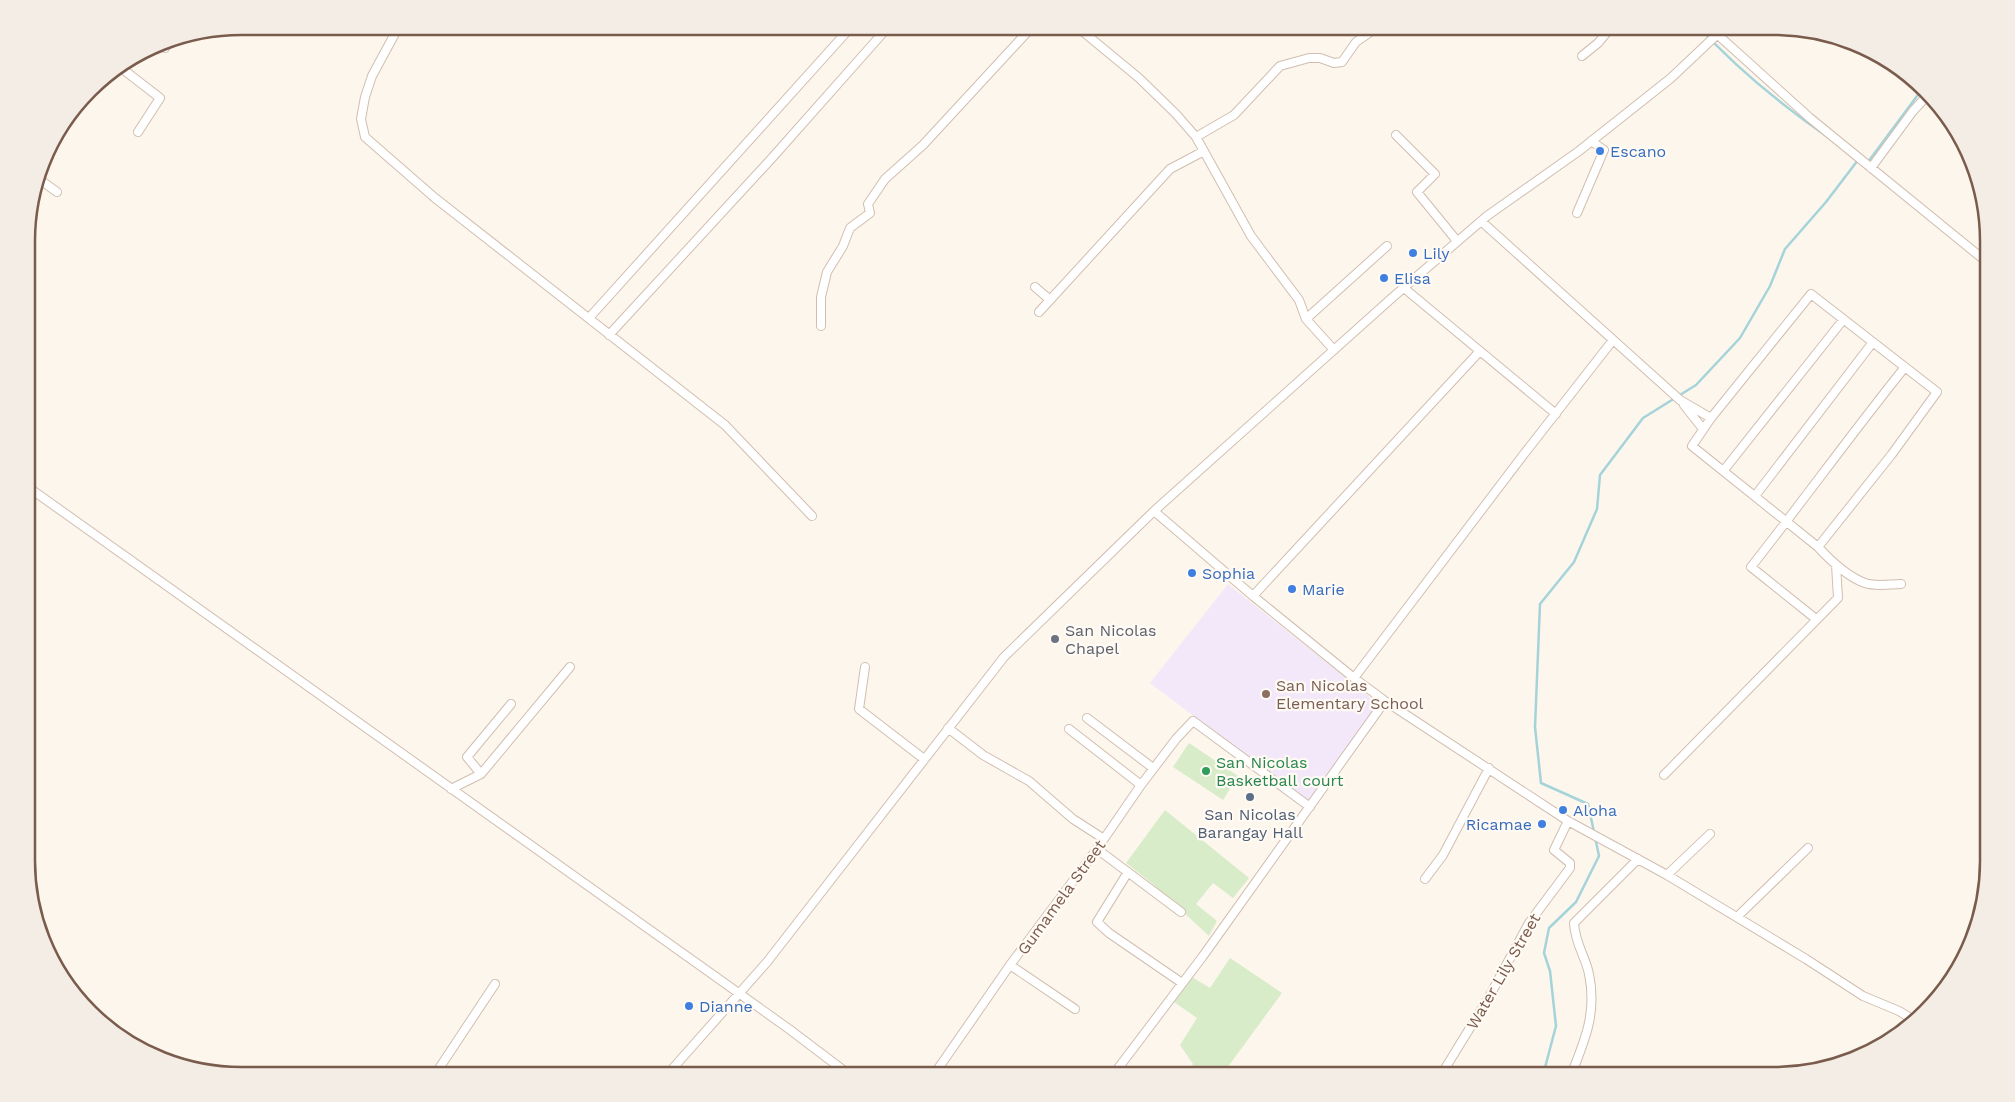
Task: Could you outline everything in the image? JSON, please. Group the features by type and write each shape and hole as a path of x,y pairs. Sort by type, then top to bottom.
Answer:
{"street":[{"path":"394,35 372,76 365,97 361,119 365,137 435,198 725,425 812,516"},
{"path":"589,318 844,35"},
{"path":"609,335 772,158 881,35"},
{"path":"821,326 821,297 827,272 843,246 850,228 870,214 868,204 885,179 923,145 1025,35"},
{"path":"1087,35 1139,78 1176,114 1196,138 1251,236 1299,300 1306,319 1334,350"},
{"path":"1196,138 1234,115 1280,66 1309,58 1320,58 1334,63 1342,62 1356,42 1366,35"},
{"path":"1582,56 1605,35"},
{"path":"674,1067 740,995 1004,657 1154,511 1481,220 1591,141 1671,78 1716,35 1810,118 1980,257"},
{"path":"125,71 160,98 138,132"},
{"path":"1871,168 1924,99"},
{"path":"1396,135 1435,174 1417,192 1457,241"},
{"path":"1577,213 1604,150 1591,141"},
{"path":"1039,312 1170,169 1204,151"},
{"path":"44,183 57,192"},
{"path":"1481,220 1680,400 1703,429"},
{"path":"1306,319 1387,246"},
{"path":"1035,287 1050,300"},
{"path":"1404,288 1556,414"},
{"path":"1818,547 1892,454 1937,392 1811,294 1711,418 1692,446 1818,547 1836,565 1865,583 1902,584"},
{"path":"1724,470 1843,320"},
{"path":"1354,678 1613,340"},
{"path":"1755,496 1873,342"},
{"path":"1253,596 1480,351"},
{"path":"1816,619 1751,567 1787,522 1854,430 1905,367"},
{"path":"1680,400 1711,418"},
{"path":"35,492 839,1067"},
{"path":"1154,511 1253,596 1385,701 1490,768 1568,821 1667,875 1863,996 1909,1017"},
{"path":"1664,775 1838,598 1836,565"},
{"path":"451,789 480,774 570,667"},
{"path":"865,667 859,709 924,759"},
{"path":"1120,1067 1385,701"},
{"path":"480,774 467,757 511,704"},
{"path":"1087,718 1153,768"},
{"name":"Gumamela Street","path":"939,1067 1010,966 1097,849 1153,768 1193,721 1310,807"},
{"path":"948,728 983,755 1029,781 1074,819 1104,839"},
{"path":"1069,729 1141,785"},
{"path":"1425,879 1443,855 1490,768"},
{"name":"Water Lily Street","path":"1446,1067 1489,997 1529,923 1570,868 1570,863 1554,850 1568,821"},
{"path":"1667,875 1710,834"},
{"path":"1737,917 1808,848"},
{"path":"1097,849 1181,912"},
{"path":"1574,1067 1591,1020 1592,997 1589,973 1575,937 1574,923 1638,859"},
{"path":"1128,872 1097,922 1182,983"},
{"path":"1010,966 1075,1009"},
{"path":"440,1067 495,984"}],"shaded area":[{"name":"San Nicolas Elementary School","path":"1228,584 1381,706 1314,798 1307,801 1150,683"}],"green space":[{"name":"San Nicolas Basketball court","path":"1189,743 1238,776 1223,800 1173,767"},
{"path":"1165,810 1249,878 1233,898 1213,883 1196,904 1217,921 1209,936 1153,884 1126,863"},
{"path":"1230,958 1282,993 1228,1067 1191,1067 1193,1064 1180,1045 1197,1018 1174,1002 1192,977 1210,988"}],"waterway":[{"path":"1706,35 1762,87 1832,140"},
{"path":"1868,162 1919,94"},
{"path":"1594,832 1588,804 1541,783 1535,727 1540,604 1574,562 1597,509 1600,475 1643,418 1696,385 1740,338 1770,286 1785,249 1826,202 1858,160"},
{"path":"1545,1067 1556,1026 1550,971 1544,953 1549,928 1576,902 1599,856 1595,837"}],"place":[{"name":"Escano","path":"1600,151"},
{"name":"Lily","path":"1413,253"},
{"name":"Elisa","path":"1384,278"},
{"name":"Sophia","path":"1192,573"},
{"name":"Marie","path":"1292,589"},
{"name":"San Nicolas Chapel","path":"1055,639"},
{"name":"San Nicolas Elementary School","path":"1266,694"},
{"name":"San Nicolas Basketball court","path":"1206,771"},
{"name":"San Nicolas Barangay Hall","path":"1250,797"},
{"name":"Aloha","path":"1563,810"},
{"name":"Ricamae","path":"1542,824"},
{"name":"Dianne","path":"689,1006"}]}
